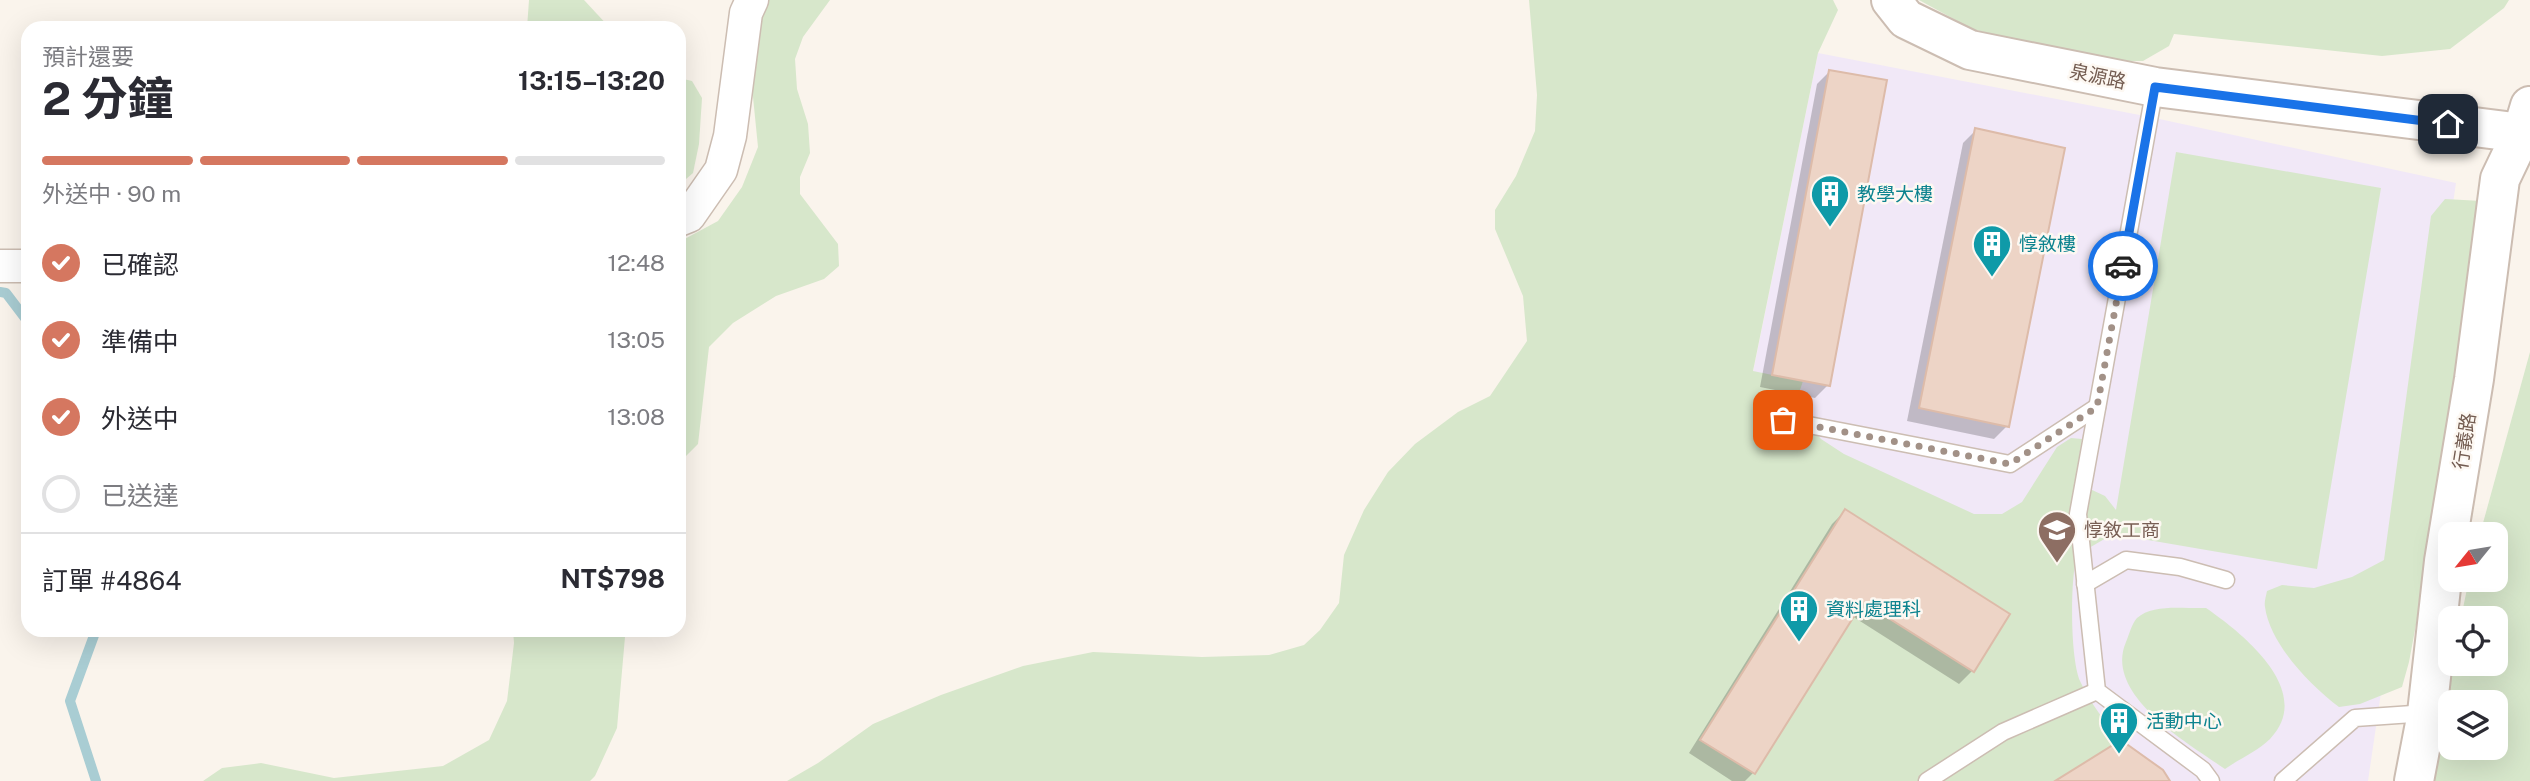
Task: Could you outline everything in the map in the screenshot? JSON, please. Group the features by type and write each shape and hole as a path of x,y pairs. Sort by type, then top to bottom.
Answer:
{"street":[{"path":"686,217 721,170 730,136 746,13 752,0"},
{"name":"泉源路","path":"1891,0 1906,19 1970,50 2155,87 2527,124"},
{"name":"行義路","path":"2414,781 2427,713 2444,561 2474,379 2500,179 2527,124"},
{"path":"0,266 21,266"}],"lane":[{"path":"2155,87 2078,514 2097,691 2203,770 2211,781"},
{"path":"1783,420 2010,464 2097,407"},
{"path":"2085,584 2126,560 2180,567 2226,580"},
{"path":"1927,781 2003,732 2097,691"},
{"path":"2283,781 2355,718 2427,713"}],"shaded area":[{"name":"惇敘工商","path":"1818,53 2150,117 2456,183 2368,781 1690,781 1753,372"}],"green space":[{"path":"529,0 584,0 604,21 528,21"},
{"path":"769,0 830,0 803,37 795,59 797,89 808,124 810,153 800,177 800,194 838,244 839,266 824,279 776,296 733,323 709,347 698,444 686,456 686,238 718,221 742,187 758,147 751,77 759,21"},
{"path":"1529,0 1833,0 1838,10 1818,53 1753,371 1803,381 1794,408 1821,439 1844,454 1974,514 2002,514 2022,502 2057,447 2071,438 2082,439 2076,476 2090,489 2105,496 2116,510 2176,152 2381,188 2317,569 2113,534 2077,555 2072,618 2077,670 2093,705 2121,740 2055,781 787,781 818,763 873,724 941,695 1023,666 1093,652 1202,657 1269,655 1304,645 1320,630 1339,603 1344,555 1364,510 1388,472 1415,444 1458,412 1490,396 1527,341 1523,296 1495,229 1495,210 1516,176 1535,131 1537,95"},
{"path":"1919,0 2509,0 2504,8 2450,49 2382,56 2174,34 2169,46 2143,61 2100,61 1972,29"},
{"path":"686,80 692,81 702,98 699,144 693,173 686,179"},
{"path":"2445,199 2482,201 2492,218 2409,662 2402,687 2360,704 2339,707 2304,675 2283,649 2268,621 2265,605 2267,591 2282,585 2314,588 2352,577 2384,560 2431,216"},
{"path":"2530,352 2530,781 2428,781 2438,732 2438,760 2508,760 2508,690 2447,690 2449,676 2508,676 2508,606 2463,606 2466,592 2508,592 2508,522 2483,522"},
{"path":"2170,608 2206,608 2238,632 2269,665 2279,683 2284,702 2282,721 2270,739 2225,769 2153,716 2127,681 2122,662 2132,626 2144,613"},
{"path":"514,637 625,637 617,728 595,776 590,781 203,781 222,768 261,763 334,778 443,766 489,740 507,701"}],"building":[{"name":"教學大樓","path":"1829,70 1887,80 1830,386 1772,375"},
{"name":"惇敘樓","path":"1975,128 2065,148 2009,427 1919,408"},
{"name":"資料處理科","path":"1845,509 2010,614 1974,672 1863,602 1755,774 1700,740"},
{"name":"活動中心","path":"2121,740 2163,770 2170,781 2055,781"}],"waterway":[{"path":"0,292 6,293 21,313"},
{"path":"93,637 70,701 96,781"}],"way so far":[{"path":"1783,420 2010,464 2097,407 2123,266"}],"place":[{"name":"教學大樓","path":"1830,228"},
{"name":"惇敘樓","path":"1992,278"},
{"name":"惇敘工商","path":"2057,564"},
{"name":"資料處理科","path":"1799,643"},
{"name":"活動中心","path":"2119,755"}],"route":[{"path":"2123,266 2155,87 2448,124"}]}
